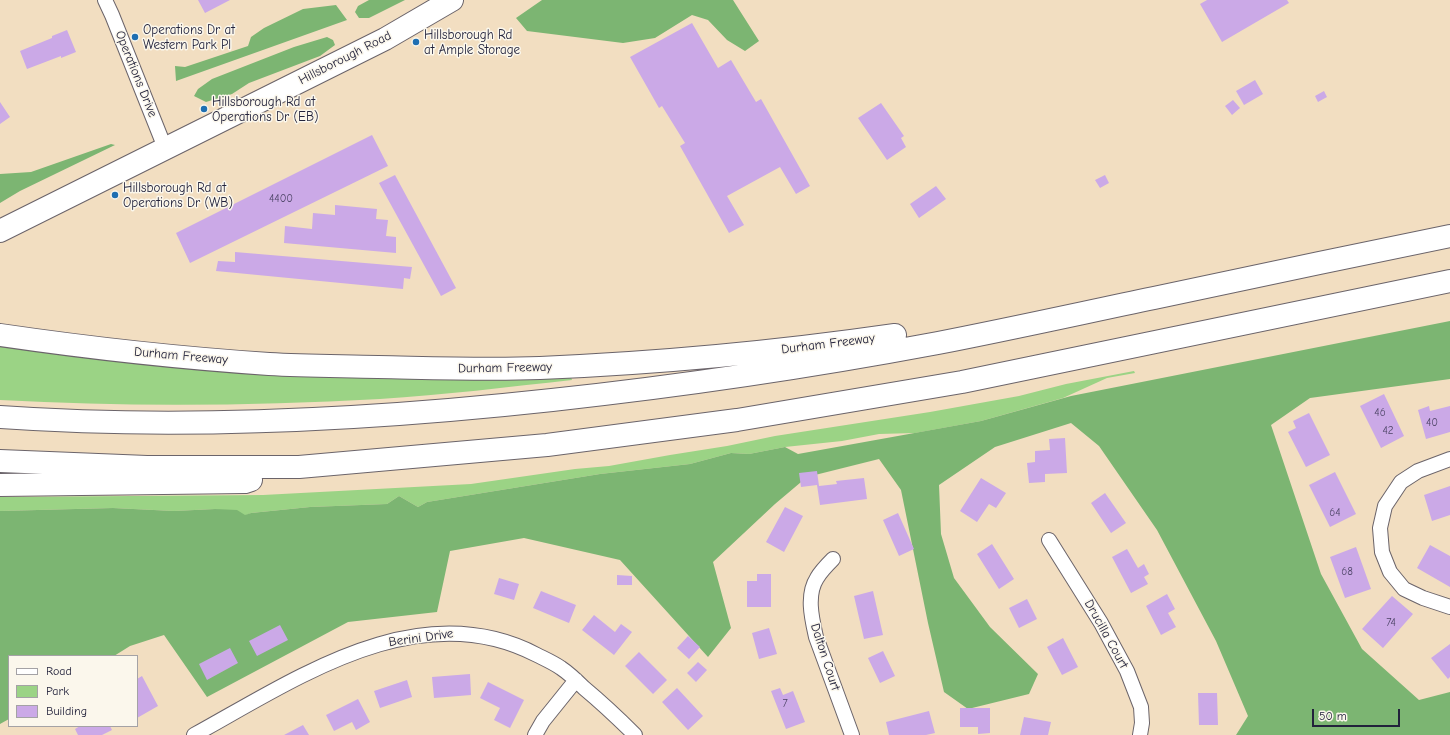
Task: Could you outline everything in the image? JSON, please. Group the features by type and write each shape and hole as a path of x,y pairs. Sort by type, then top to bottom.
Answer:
{"main road":[{"name":"Hillsborough Road","path":"0,232 385,39 452,0"},
{"path":"0,417 119,422 193,423 312,420 424,413 593,395 834,361 937,343 1450,236"},
{"path":"0,461 147,467 299,467 533,447 638,434 752,417 962,382 1450,281"},
{"name":"Durham Freeway","path":"0,335 85,347 270,364 448,369 538,368 678,360 811,347 960,328 1010,328"},
{"path":"0,484 245,482 299,467"}],"street":[{"name":"Operations Drive","path":"105,0 165,148"},
{"path":"1450,459 1418,471 1401,482 1385,506 1380,528 1382,552 1390,572 1404,589 1423,598 1450,607"},
{"name":"Drucilla Court","path":"1049,540 1101,624 1127,671 1142,707 1140,735"},
{"name":"Dalton Court","path":"833,559 816,579 811,606 812,622 816,637 852,735"},
{"name":"Berini Drive","path":"194,735 298,678 339,658 364,649 405,638 450,633 478,635 512,643 532,652 561,668 636,735"},
{"path":"535,735 543,720 576,680"}],"green space":[{"path":"369,0 405,0 369,18 359,18 355,12 358,6"},
{"path":"542,0 733,0 759,41 745,51 727,40 708,20 692,15 655,38 623,43 527,31 516,18"},
{"path":"336,5 347,20 176,81 175,66 185,67 248,46 251,37 264,28 303,9"},
{"path":"327,37 333,40 335,45 320,56 249,83 232,94 206,102 194,96 198,89 212,79 294,47"},
{"path":"111,144 115,145 20,191 0,203 0,174 31,172"},
{"path":"1450,321 1450,379 1310,398 1271,425 1321,574 1362,649 1419,700 1450,692 1450,735 1236,735 1248,716 1216,641 1157,530 1099,446 1071,423 995,447 939,485 941,534 954,578 990,627 1038,674 1029,694 968,709 944,692 928,623 901,490 879,459 807,477 775,504 713,562 731,628 708,657 620,560 524,538 450,551 437,612 348,622 207,697 164,635 130,646 116,655 8,655 8,720 0,724 0,511 113,508 174,511 215,509 237,510 245,515 251,513 310,507 387,504 399,496 418,507 427,502 600,474 690,464 731,453 749,454 785,447 798,454 981,421 1071,396"},
{"path":"0,345 570,374 572,380 476,391 380,399 285,403 143,405 0,400"},
{"path":"1134,371 1135,373 1107,378 1063,398 981,421 915,433 879,434 842,441 785,447 749,454 731,453 690,464 600,474 427,502 418,507 399,496 387,504 310,507 251,513 244,516 215,509 174,511 113,508 0,511 0,497 263,495 471,484 575,469 609,466 727,446 775,436 930,412 1019,396 1066,384"}],"building":[{"path":"198,0 230,0 205,13"},
{"path":"1207,0 1287,0 1289,3 1222,42 1200,4"},
{"path":"692,23 718,68 731,60 756,102 761,99 810,186 796,194 780,167 727,196 744,225 729,233 680,146 685,143 662,106 659,108 630,57"},
{"path":"67,30 76,52 27,69 20,51"},
{"path":"1255,80 1263,94 1244,105 1236,91"},
{"path":"1324,91 1327,97 1318,102 1315,96"},
{"path":"1233,100 1240,108 1232,115 1225,106"},
{"path":"0,102 10,117 0,124"},
{"path":"881,103 904,136 901,138 906,147 887,160 858,118"},
{"path":"372,135 388,166 190,263 176,233"},
{"path":"395,175 456,288 441,296 379,183"},
{"path":"1105,175 1109,183 1100,188 1095,180"},
{"path":"936,186 946,199 919,218 910,204"},
{"path":"335,205 377,209 376,219 388,220 386,236 396,237 396,253 284,243 285,226 312,229 313,213 335,215"},
{"path":"235,252 412,267 410,279 404,278 403,289 216,271 218,261 235,262"},
{"path":"1384,394 1404,436 1381,448 1360,406"},
{"path":"1429,406 1430,411 1450,406 1450,432 1426,439 1418,410"},
{"path":"1309,413 1330,455 1306,467 1288,432 1296,428 1293,421"},
{"path":"1065,438 1067,473 1045,474 1045,482 1029,483 1027,463 1035,462 1035,451 1050,450 1049,439"},
{"path":"817,471 819,486 837,484 836,481 864,478 867,499 820,505 817,485 801,487 799,473"},
{"path":"1335,472 1356,514 1330,527 1309,485"},
{"path":"981,478 1006,493 996,508 989,504 977,522 960,511"},
{"path":"1450,486 1450,515 1432,521 1424,495"},
{"path":"1105,493 1126,523 1111,533 1091,503"},
{"path":"785,507 803,516 784,552 766,542"},
{"path":"898,513 914,549 899,556 883,520"},
{"path":"992,544 1014,579 999,589 977,554"},
{"path":"1430,545 1450,556 1450,587 1417,568"},
{"path":"1356,547 1371,589 1345,598 1330,557"},
{"path":"1127,549 1138,568 1144,564 1149,574 1144,577 1148,584 1131,593 1112,557"},
{"path":"757,574 771,574 771,607 747,607 747,581 757,581"},
{"path":"617,575 632,576 632,585 617,585"},
{"path":"499,578 519,584 514,600 494,594"},
{"path":"541,591 576,605 569,623 533,608"},
{"path":"873,591 883,635 864,639 854,596"},
{"path":"1167,594 1175,609 1168,613 1176,627 1161,635 1146,606"},
{"path":"1392,596 1413,614 1383,648 1362,629"},
{"path":"1027,599 1037,619 1019,628 1009,608"},
{"path":"594,615 615,632 621,624 632,632 614,655 582,630"},
{"path":"280,625 288,640 257,656 249,641"},
{"path":"769,628 777,654 759,659 752,633"},
{"path":"688,636 700,647 689,659 677,648"},
{"path":"1063,638 1078,667 1062,675 1047,647"},
{"path":"1450,644 1450,677 1448,679 1431,658"},
{"path":"230,648 238,663 207,680 199,664"},
{"path":"883,651 895,676 880,683 868,658"},
{"path":"639,652 667,680 653,694 625,666"},
{"path":"698,662 707,670 696,682 687,673"},
{"path":"470,674 471,695 434,698 432,677"},
{"path":"142,676 158,706 138,717 138,678"},
{"path":"407,680 412,697 380,708 374,691"},
{"path":"488,682 524,700 510,728 494,720 500,708 480,698"},
{"path":"677,688 703,716 688,730 662,702"},
{"path":"780,688 783,695 793,691 805,722 786,729 771,691"},
{"path":"1198,693 1217,693 1218,725 1199,725"},
{"path":"358,699 370,722 356,730 352,722 334,731 326,715"},
{"path":"960,708 990,708 990,733 978,734 978,727 960,727"},
{"path":"929,711 935,733 926,735 889,735 886,722"},
{"path":"1024,717 1051,722 1048,735 1020,735"},
{"path":"303,725 309,735 284,735"},
{"path":"78,727 110,727 112,730 102,735 78,735 75,729"}],"place":[{"name":"Operations Dr at Western Park Pl","path":"135,37"},
{"name":"Hillsborough Rd at Ample Storage","path":"416,42"},
{"name":"Hillsborough Rd at Operations Dr (EB)","path":"204,109"},
{"name":"Hillsborough Rd at Operations Dr (WB)","path":"115,195"}]}
